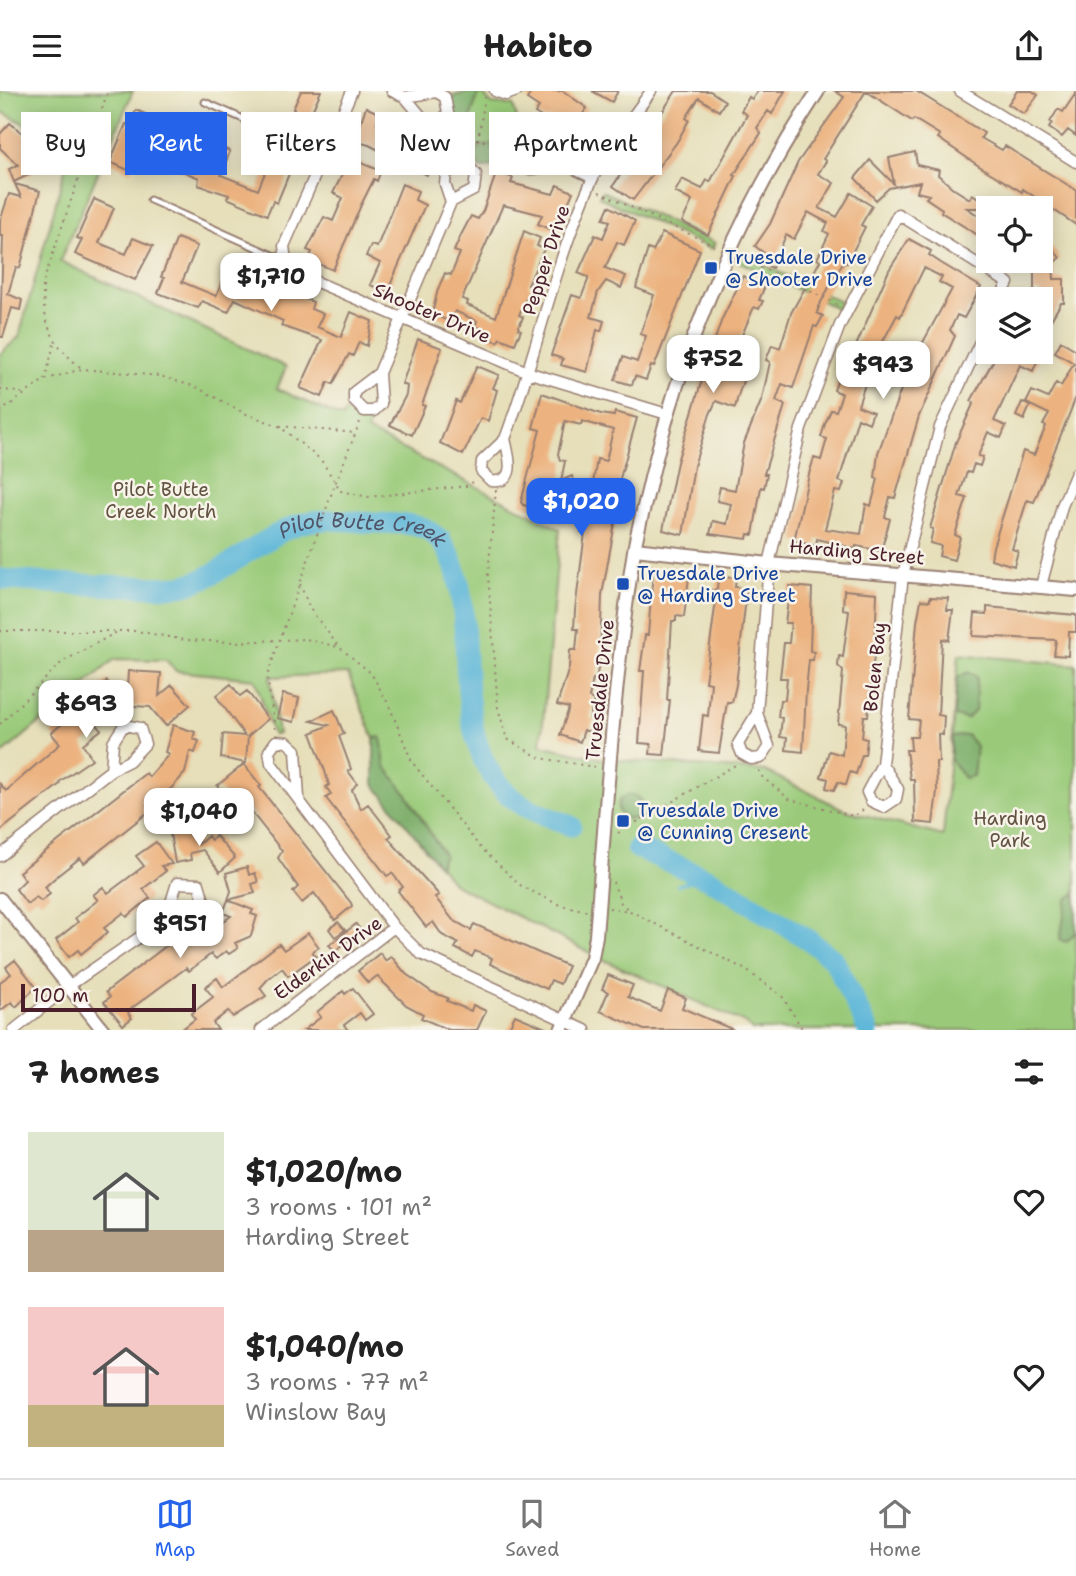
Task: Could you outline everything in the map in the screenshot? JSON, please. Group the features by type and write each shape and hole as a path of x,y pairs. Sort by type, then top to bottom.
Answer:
{"street":[{"path":"343,112 352,91"},
{"path":"392,91 405,97 416,112"},
{"path":"405,97 431,91 441,94 448,102 448,112"},
{"path":"495,91 506,95 517,91"},
{"name":"Pepper Drive","path":"505,439 530,373 555,277 593,178 651,91"},
{"name":"Truesdale Drive","path":"563,1026 592,958 635,549 667,414 706,299 727,252 793,129 818,91"},
{"path":"960,91 976,95 1076,162"},
{"path":"451,202 470,194 477,185 475,173"},
{"path":"286,261 287,239 315,175"},
{"path":"379,373 382,404 374,411 364,411 354,401 354,391 379,373 403,321 451,202 445,184 446,175"},
{"path":"587,175 593,178"},
{"path":"757,713 739,739 739,749 751,758 765,755 769,741 757,713 769,564 801,429 848,310 898,214 1008,283 1006,287"},
{"name":"Shooter Drive","path":"286,261 291,271 530,373 667,414"},
{"name":"Bolen Bay","path":"875,804 868,797 868,786 882,764 903,575 940,427 976,351"},
{"path":"505,439 511,468 506,479 496,482 483,475 481,466 484,457 505,439"},
{"path":"1041,586 1062,506 1076,473"},
{"name":"Harding Street","path":"635,549 769,564 1076,590"},
{"path":"0,856 111,770 129,761 145,744 140,728 124,725 113,742 111,770"},
{"path":"299,798 296,750 287,742 276,741 268,751 271,764 394,927"},
{"path":"875,804 889,805 898,794 882,764"},
{"path":"14,1030 70,985 166,919 193,917 205,901 199,884 177,883 166,919"},
{"path":"0,899 103,1030"},
{"name":"Elderkin Drive","path":"261,1030 394,927 421,954 563,1026 585,1030"}],"lane":[{"path":"205,102 241,118"},
{"path":"150,200 286,261"}],"path":[{"path":"82,369 54,343 44,311 43,283 108,91"},
{"path":"478,141 483,121 483,101 490,91"},
{"path":"475,140 489,143"},
{"path":"593,178 600,194 714,246"},
{"path":"737,257 848,310"},
{"path":"44,380 54,343"},
{"path":"0,412 44,380 82,369 130,372 186,384 215,395 244,414 279,426 356,433"},
{"path":"0,389 23,393"},
{"path":"276,741 267,676 327,504 364,411"},
{"path":"279,426 321,460 341,491 368,497 466,486 483,475"},
{"path":"496,482 488,574 498,708 507,739 540,758 611,769"},
{"path":"300,584 310,609 339,647 371,673 389,705 412,762 480,847 520,885 557,904 587,911"},
{"path":"0,631 136,631 186,640 306,639 339,647"},
{"path":"0,724 62,662 118,631"},
{"path":"605,832 617,833 705,781 751,758 760,775 789,799 853,816 875,804"},
{"path":"601,879 611,880 621,903 630,911 746,970 782,996 803,1030"},
{"path":"609,908 630,911"}],"green space":[{"name":"Pilot Butte Creek North","path":"0,91 133,91 111,142 111,112 21,112 21,122 0,111"},
{"path":"479,91 472,112 452,112 450,97"},
{"path":"480,91 492,104 513,105 515,112 489,112 489,167 480,169 475,164 475,112 454,112 450,97"},
{"path":"489,145 489,167 480,169 475,159 475,152 479,147"},
{"name":"Pilot Butte Creek North","path":"64,175 97,175 60,261 286,367 277,389 342,418 346,410 358,420 371,421 367,431 560,529 541,745 603,759 765,771 845,810 943,836 959,654 1076,665 1076,1030 752,1030 747,1024 602,959 454,884 374,784 374,738 348,674 270,677 278,734 273,735 255,679 176,671 166,660 115,659 0,756 0,354 19,337"},
{"path":"602,191 715,243 712,249 599,197"},
{"path":"739,253 841,302 838,309 736,260"},
{"path":"969,672 977,677 975,711 967,719 954,716 957,678"},
{"path":"967,735 976,746 973,776 964,778 950,758 952,737"},
{"path":"381,737 385,766 406,793 444,855 439,866 374,784 374,738"},
{"path":"630,795 639,798 642,807 639,816 630,819 621,816 618,807 621,798"},
{"path":"1076,893 1076,932 1066,942 1060,939 1067,899"}],"building":[{"path":"301,91 321,91 312,112 298,112 293,109"},
{"path":"532,91 563,91 587,108 584,112 536,112 539,107 527,99"},
{"path":"592,91 618,91 612,102"},
{"path":"676,91 710,91 725,101 719,111 699,98 686,118 689,120 677,142 662,162 662,112"},
{"path":"758,91 785,91 772,114 768,111 757,128 761,133 734,175 736,176 708,235 682,222 692,201 675,192 682,179 702,189 707,180 710,182 747,115 741,111 749,97 752,99"},
{"path":"835,91 866,91 823,159 826,161 818,174 834,183 819,208 837,217 851,193 872,206 861,225 865,227 847,263 843,262 820,304 817,313 823,316 817,327 814,326 793,388 782,384 776,401 785,405 764,474 767,474 764,488 761,487 753,535 748,534 747,539 710,534 713,521 727,524 731,504 717,501 720,487 735,490 744,443 762,399 770,362 766,360 772,345 780,348 791,313 820,261 817,259 829,234 824,231 828,223 808,212 794,239 786,235 772,268 760,261 764,253 755,246 770,224 798,162 844,97"},
{"path":"866,91 916,91 984,133 981,138 1002,150 1005,146 1076,190 1076,225 1053,209 1053,196 1033,196 1023,189 1022,192 938,138 940,135 914,119 912,121"},
{"path":"1017,91 1032,91 1038,95 1024,114 1008,104"},
{"path":"1076,93 1076,136 1068,130 1062,137 1049,128 1052,123 1050,122 1058,109 1063,112"},
{"path":"366,107 376,112 375,148 361,143 361,121"},
{"path":"10,123 21,132 21,175 28,175 14,182 9,169 18,165 0,148 0,134"},
{"path":"125,126 125,169 111,162"},
{"path":"915,152 917,165 939,170 938,175 954,189 970,199 972,194 976,197 976,208 967,208 976,214 976,234 941,212 942,209 926,198 929,195 917,192 920,182 889,188 876,200 855,178 870,160 894,184 889,158"},
{"path":"361,163 375,169 375,175 379,175 377,181 374,179 361,205 333,270 309,260 312,252 307,250 324,217 333,221 343,198 333,193 342,175 361,175"},
{"path":"192,175 221,175 258,190 264,175 288,175 277,203 273,201 267,215 227,198 229,195 198,185 199,178"},
{"path":"496,175 506,175 513,178 511,183 553,194 557,185 573,192 562,218 558,216 551,230 538,224 542,215 503,205 462,299 468,301 467,305 496,317 524,231 540,238 537,246 544,249 528,285 531,287 519,315 523,317 515,344 500,338 498,342 489,338 492,333 475,326 477,321 455,311 450,322 432,314 445,273 451,275 460,253 454,251 461,235 471,216 478,219"},
{"path":"620,175 652,175 633,200 613,186"},
{"path":"15,184 40,191 20,268 16,267 8,294 22,300 20,310 12,308 3,337 0,337 3,236 0,236 0,221 9,194 21,197"},
{"path":"402,184 418,191 415,200 425,205 387,292 370,285 380,263 366,256 371,245 377,247"},
{"path":"94,199 114,208 99,243 126,254 133,238 153,246 135,280 75,254 82,240 77,238"},
{"path":"609,206 635,221 624,245 617,242 605,268 626,276 621,288 606,281 598,292 591,317 604,321 601,331 597,330 587,372 561,365 563,359 551,355 572,295 581,298 588,277 578,273 595,235 603,238 610,221 603,219"},
{"path":"662,233 700,250 654,367 651,366 646,380 635,376 632,385 615,380 623,357 637,362 646,336 640,334 654,295 636,288 648,249 653,251"},
{"path":"177,238 197,246 182,282 216,296 230,266 313,302 311,309 323,314 317,327 341,337 351,312 372,321 367,346 359,342 353,356 349,354 333,384 328,382 322,397 300,388 322,340 281,326 283,321 235,299 228,312 202,301 198,308 158,293 164,278 161,277"},
{"path":"909,239 931,251 929,255 941,263 981,287 976,287 976,296 964,318 957,315 950,330 955,336 919,416 895,498 890,497 885,517 890,519 881,551 856,546 856,549 817,539 816,546 794,541 809,474 814,458 821,460 827,439 821,437 831,410 836,411 842,394 834,390 839,377 842,378 889,270","holes":["924,268 942,277 939,282 952,289 914,359 904,354 900,363 913,368 906,385 903,384 878,453 875,478 878,479 871,506 866,504 861,534 825,529 835,491 841,492 844,483 839,481 858,418 869,423 873,412 858,406 880,347 897,315 900,317"]},
{"path":"1053,249 1060,258 1053,263"},
{"path":"1053,263 1054,279 1064,279 1064,303 1061,303 1053,317 1053,287 1034,287 1034,273 1053,273"},
{"path":"743,276 765,286 759,300 763,301 759,309 754,307 736,349 740,350 734,368 746,372 735,408 716,401 694,466 683,535 663,530 677,462 709,357 722,319"},
{"path":"418,339 442,348 422,405 425,406 412,435 390,425 406,395 407,386 402,384"},
{"path":"1061,341 1076,350 1076,397 1034,502 1027,500 1012,549 1018,551 1014,566 991,559 993,547 1023,451 1034,455 1049,414 1026,403 1032,391 1048,398 1056,383 1061,386 1074,363 1055,352"},
{"path":"991,364 1036,364 1033,371 1020,365 994,421 1006,426 1001,438 988,432 978,456 983,457 980,466 974,464 971,473 967,472 959,496 967,498 955,535 960,537 954,560 939,556 941,546 930,543 933,529 930,528 956,442 974,402 971,401"},
{"path":"477,366 499,375 493,388 497,390 488,421 481,418 463,455 440,443 456,401 460,403"},
{"path":"542,393 601,414 614,416 615,412 637,418 614,500 619,501 602,595 600,657 589,698 594,700 590,718 594,719 589,732 584,730 580,742 560,735 569,708 557,705 569,668 570,650 576,650 578,629 574,629 575,610 585,533 581,532 583,521 572,518 575,505 585,507 586,504 589,508 597,459 606,461 613,430 582,421 581,425 565,421 558,454 560,460 565,461 561,481 572,476 578,488 560,485 557,497 552,496 548,510 523,505 521,502 540,430 533,428"},
{"path":"1022,402 1030,406 1024,420 1016,416"},
{"path":"653,572 689,577 684,617 676,616 676,621 672,621 667,700 670,700 664,755 650,754 651,744 639,743 644,671 640,671 645,635 648,635"},
{"path":"718,577 736,578 735,587 747,589 736,685 732,702 727,702 719,753 699,751 703,715 708,716 711,683 705,682 716,600 710,600 711,590 717,590"},
{"path":"790,586 812,588 810,651 814,652 813,660 809,660 803,752 786,750 787,738 780,737 782,718 778,717 780,700 785,700 787,678 780,678 784,643 789,643 791,623 785,623"},
{"path":"844,590 877,593 875,645 868,716 864,716 862,738 867,739 865,755 862,755 856,774 850,772 846,785 838,782 834,790 826,788 828,779 821,777 829,751 842,755 845,725 838,724 843,671 838,666 839,656 843,657 849,611 843,610"},
{"path":"930,597 948,598 947,610 953,610 949,640 942,639 938,715 944,716 943,735 938,734 939,762 936,762 937,791 933,824 915,822 914,779 910,779 906,750 911,750 910,737 917,737 919,720 909,719 917,622 921,600 930,601"},
{"path":"987,607 1076,615 1076,632 1069,632 1068,656 1054,655 1056,640 973,636 975,613 987,614"},
{"path":"128,671 161,673 159,696 172,685 190,705 166,726 150,707 118,705 96,723 101,730 83,744 92,759 59,782 60,784 0,831 0,784 6,791 60,744 51,733 95,697 92,694 107,681 126,705"},
{"path":"231,684 240,696 247,691 268,719 248,736 246,763 221,758 223,734 245,736 216,696"},
{"path":"283,694 299,698 294,722 277,718"},
{"path":"334,710 344,734 339,736 351,769 348,771 357,783 352,790 361,809 368,804 392,835 388,838 439,895 435,897 453,920 471,930 474,924 568,966 560,984 551,980 547,989 490,964 492,958 475,951 472,957 455,948 458,943 442,935 433,922 426,927 398,891 403,887 392,873 387,876 326,798 331,794 326,787 329,785 311,733 329,725 311,721"},
{"path":"173,725 195,732 193,739 199,741 195,753 190,751 185,773 167,793 147,805 151,810 84,863 80,858 57,876 45,887 50,894 41,901 36,897 27,904 16,889 25,880 19,872 146,773 149,777 169,754 165,752"},
{"path":"244,764 261,786 259,787 351,903 352,906 335,920 314,893 302,903 293,892 298,887 278,858 282,851 242,800 234,807 217,786"},
{"path":"178,827 181,831 196,828 199,844 208,836 211,840 216,836 235,858 220,872 203,850 190,853 191,860 175,863 170,833 171,829"},
{"path":"156,842 172,864 161,866 166,871 143,889 150,898 127,917 123,913 104,928 108,932 81,954 78,950 69,957 56,940 78,922 75,918 98,900 93,895 103,887 108,893 144,866 136,856"},
{"path":"247,867 249,875 255,873 258,882 252,884 255,893 228,900 231,891 226,873"},
{"path":"228,900 253,910 251,914 257,916 251,936 235,943 238,948 229,954 226,951 216,959 211,954 189,971 186,968 132,1008 128,1013 132,1018 123,1025 104,1002 110,997 106,992 179,936 185,943 209,928 214,935 217,926 231,916 223,913"},
{"path":"338,922 345,930 335,937 329,929"},
{"path":"356,924 361,931 335,951 329,945"},
{"path":"308,933 319,947 312,952 316,956 288,976 282,968 268,979 260,988 266,996 233,1017 228,1011 213,1023 218,1030 181,1030 195,1019 191,1014 213,997 205,987 217,978 223,987 279,944 284,950"},
{"path":"380,953 386,961 391,956 406,974 432,992 448,998 447,1001 471,1011 473,1005 486,1011 477,1030 449,1030 421,1018 423,1014 406,1005 377,976 368,983 358,971"},
{"path":"15,960 36,987 16,1007 12,1002 0,1011 0,982 11,974 6,967"},
{"path":"608,975 633,985 628,997 660,1011 668,990 686,998 682,1008 734,1030 644,1030 600,1011 608,992 602,989"},
{"path":"353,988 373,1014 365,1020 360,1013 344,1025 348,1030 304,1030 321,1017 317,1012 343,991 345,994"},
{"path":"515,1015 550,1030 508,1030"}],"waterway":[{"name":"Pilot Butte Creek","path":"0,579 95,585 180,586 210,575 272,537 303,523 340,520 423,528 449,553 459,584 469,702 477,741 492,775 524,806 571,826"},
{"path":"445,545 449,533"},
{"name":"Pilot Butte Creek","path":"637,848 713,881 809,940 834,960 868,1030"},
{"path":"711,870 713,881"},
{"path":"678,885 707,878"}],"place":[{"name":"Truesdale Drive @ Shooter Drive","path":"711,268"},
{"name":"Truesdale Drive @ Harding Street","path":"623,584"},
{"name":"Truesdale Drive @ Cunning Cresent","path":"623,821"}],"park label":[{"name":"Harding Park","path":"1010,829"}]}
